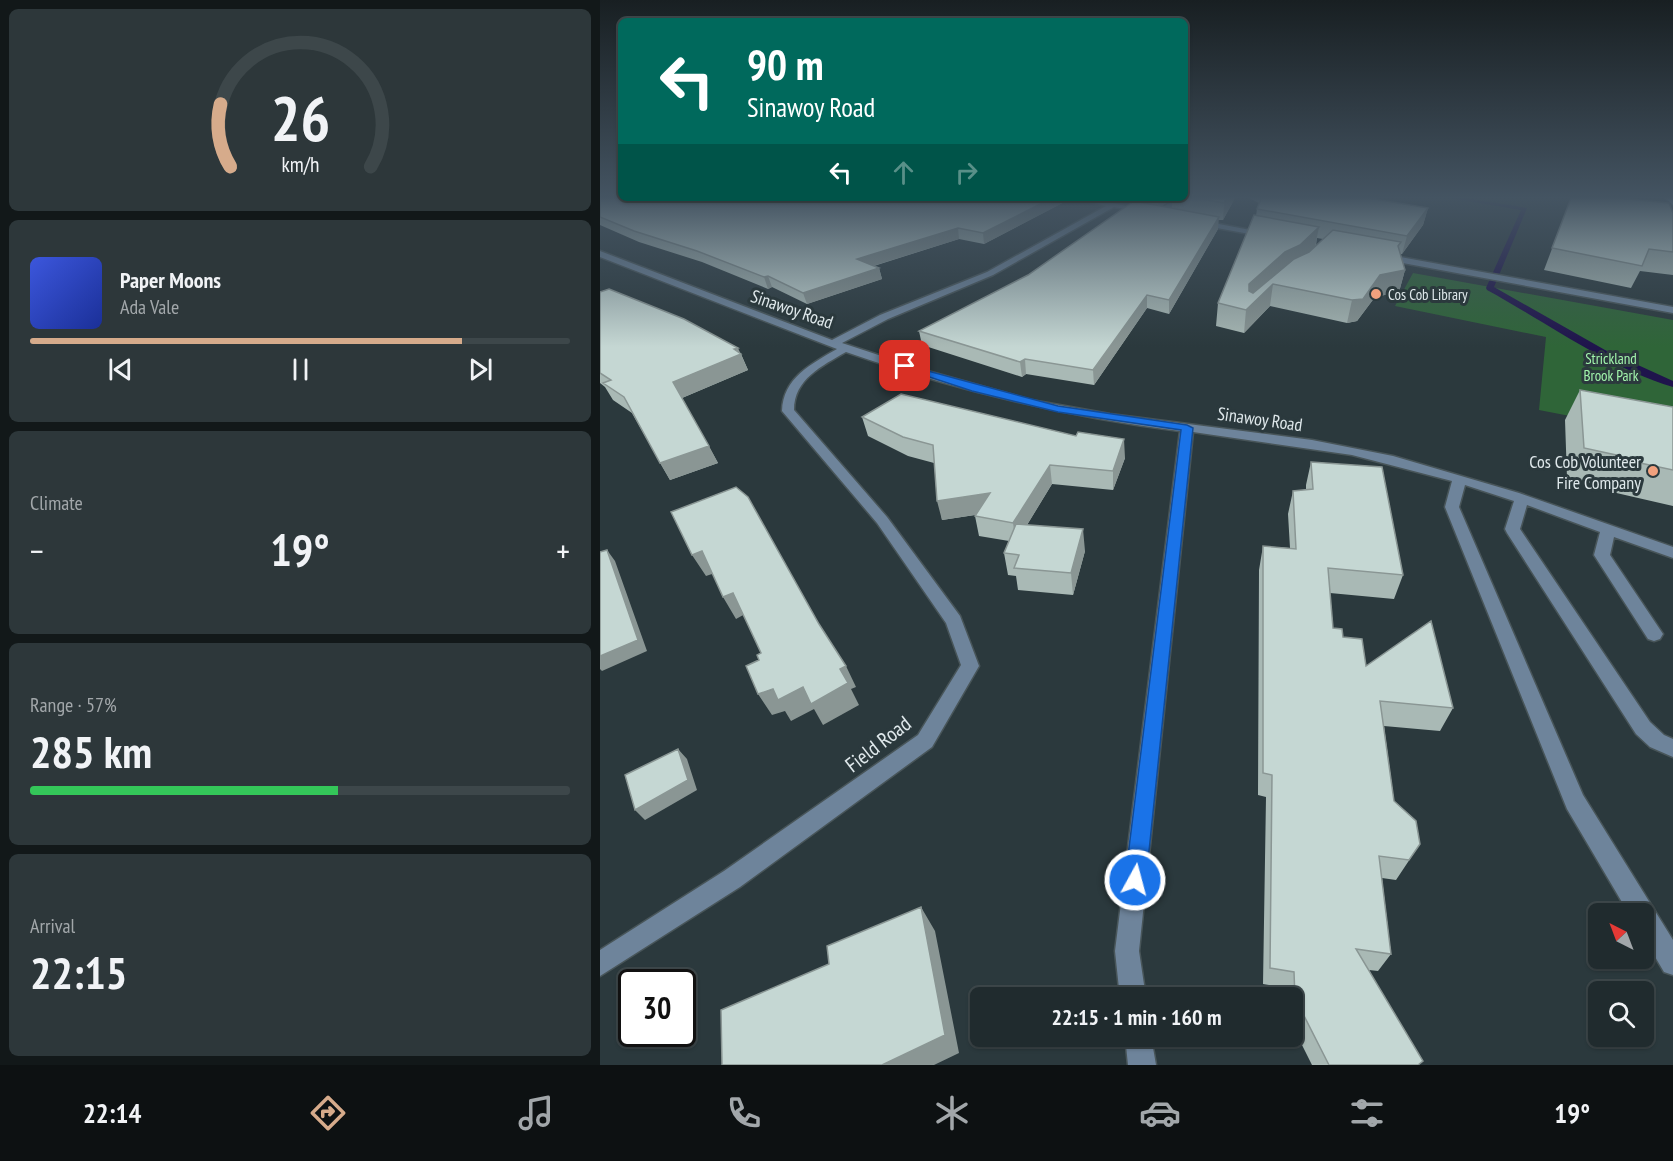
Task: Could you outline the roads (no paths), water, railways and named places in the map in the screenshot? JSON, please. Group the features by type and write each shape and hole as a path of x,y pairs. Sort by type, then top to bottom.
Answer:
{"street":[{"path":"840,345 857,328 933,300 992,273 1037,248"},
{"name":"Sinawoy Road","path":"600,254 840,345 1027,402 1092,415 1349,450 1459,479 1522,499 1673,553"},
{"path":"1369,254 1673,310"},
{"name":"Field Road","path":"600,964 732,879 925,741 970,666 954,621 882,520 788,411 786,399 790,389 804,374 840,345"},
{"path":"1132,987 1127,951 1187,428"},
{"path":"1459,479 1452,507 1575,802 1636,903"},
{"path":"1522,499 1512,529 1643,728 1657,741 1673,748"},
{"path":"1608,530 1602,555 1654,634"},
{"path":"1654,932 1673,963"},
{"path":"1140,1047 1142,1065"}],"waterway":[{"path":"1508,248 1490,288 1602,352 1673,384"}],"place":[{"name":"Cos Cob Library","path":"1376,294"},
{"name":"Cos Cob Volunteer Fire Company","path":"1653,471"}],"park label":[{"name":"Strickland Brook Park","path":"1611,366"}]}
